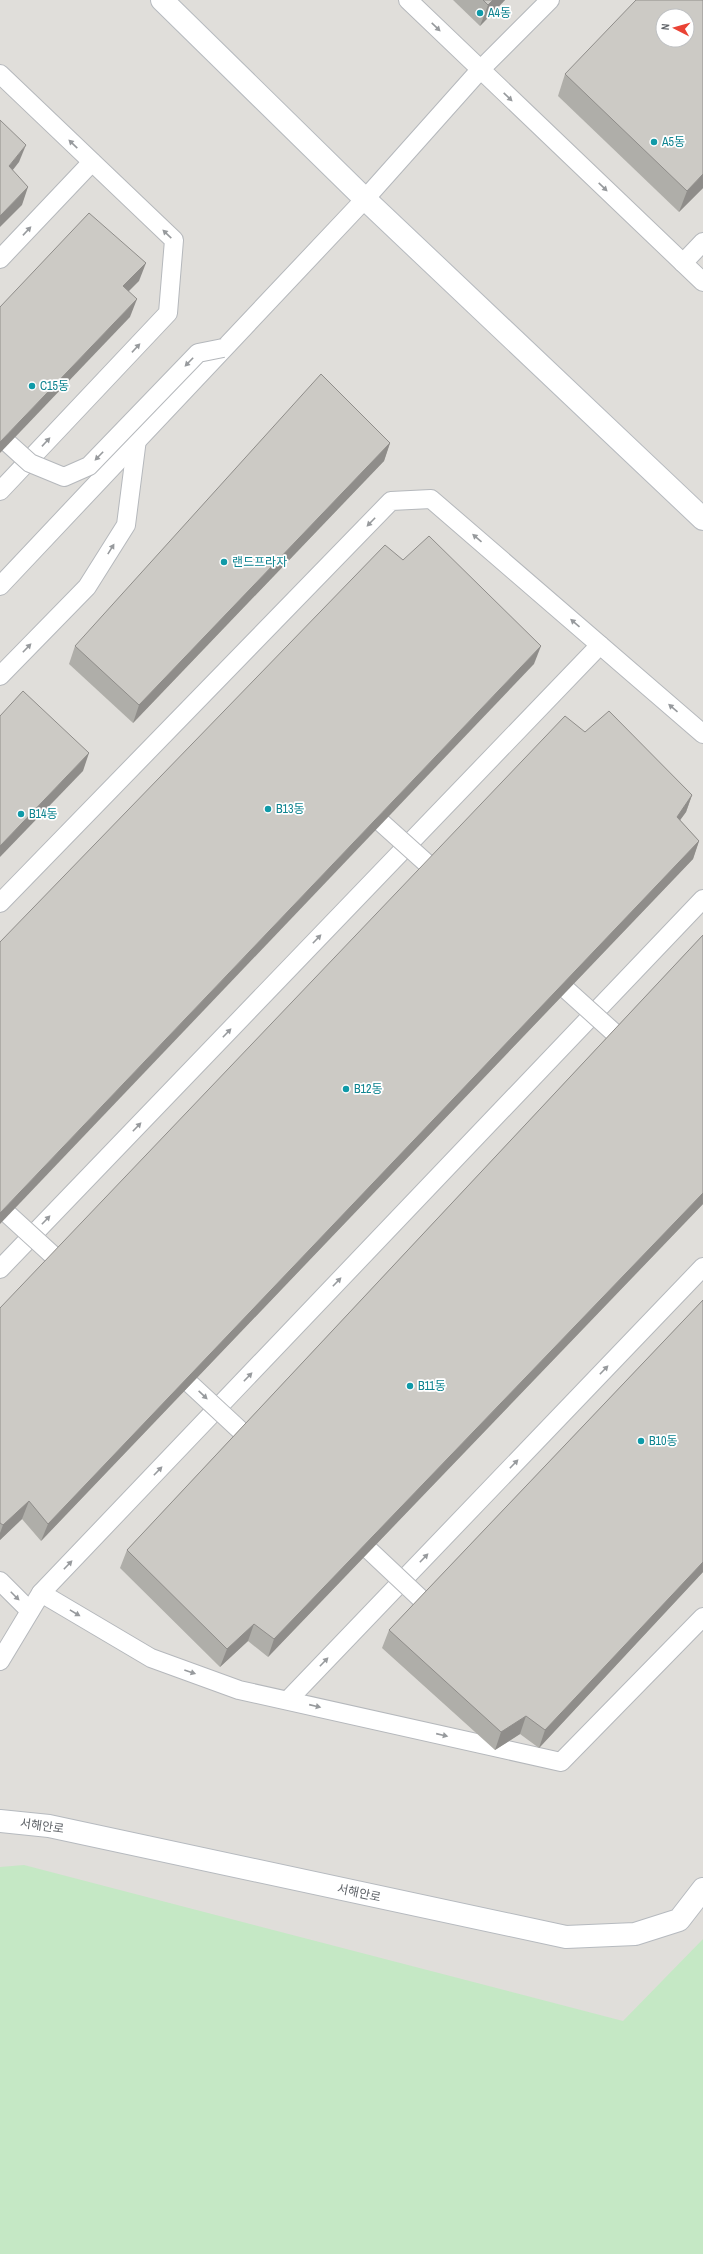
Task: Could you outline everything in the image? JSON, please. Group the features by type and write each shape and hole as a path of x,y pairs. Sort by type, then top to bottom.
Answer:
{"street":[{"path":"162,0 365,199 703,519"},
{"name":"서해안로","path":"0,1821 49,1826 566,1937 635,1934 679,1920 703,1889"}],"lane":[{"path":"408,0 703,282"},
{"path":"0,586 365,199 480,70 550,0"},
{"path":"0,74 174,240 168,313 0,491"},
{"path":"0,259 92,162"},
{"path":"683,263 703,242"},
{"path":"0,436 30,463 64,477 89,466 198,353 223,348"},
{"path":"0,676 87,587 126,525 137,439"},
{"path":"0,903 391,501 431,499 703,734"},
{"path":"0,1268 600,645"},
{"path":"354,798 455,889"},
{"path":"0,1660 41,1593 703,899"},
{"path":"538,964 644,1060"},
{"path":"0,1206 82,1283"},
{"path":"288,1700 703,1268"},
{"path":"158,1354 269,1457"},
{"path":"339,1523 450,1626"},
{"path":"0,1581 30,1611"},
{"path":"41,1593 151,1658 240,1690 561,1762 703,1617"}],"shaded area":[{"path":"0,0 703,0 703,2073 0,2009"}],"green space":[{"path":"24,1865 623,2021 703,1939 703,2254 0,2254 0,1867"}],"building":[{"path":"483,0 493,0 488,5"},
{"name":"A5동","path":"636,0 703,0 703,174 687,191 565,74"},
{"path":"0,120 26,145 9,166 28,187 0,216"},
{"name":"C15동","path":"89,213 146,263 123,286 137,299 0,442 0,307"},
{"name":"랜드프라자","path":"321,374 390,443 139,705 75,646"},
{"name":"B13동","path":"429,536 541,646 0,1213 0,942 385,545 403,560"},
{"name":"B14동","path":"23,691 89,753 0,846 0,716"},
{"name":"B12동","path":"609,711 692,795 677,817 699,841 48,1524 29,1501 3,1525 0,1523 0,1308 565,716 585,732"},
{"name":"B11동","path":"703,935 703,1193 274,1639 254,1624 227,1649 127,1550"},
{"name":"B10동","path":"703,1300 703,1562 545,1730 526,1716 501,1732 389,1630"}],"place":[{"name":"A4동","path":"480,13"},
{"name":"A5동","path":"654,142"},
{"name":"C15동","path":"32,386"},
{"name":"랜드프라자","path":"224,562"},
{"name":"B13동","path":"268,809"},
{"name":"B14동","path":"21,814"},
{"name":"B12동","path":"346,1089"},
{"name":"B11동","path":"410,1386"},
{"name":"B10동","path":"641,1441"}]}
